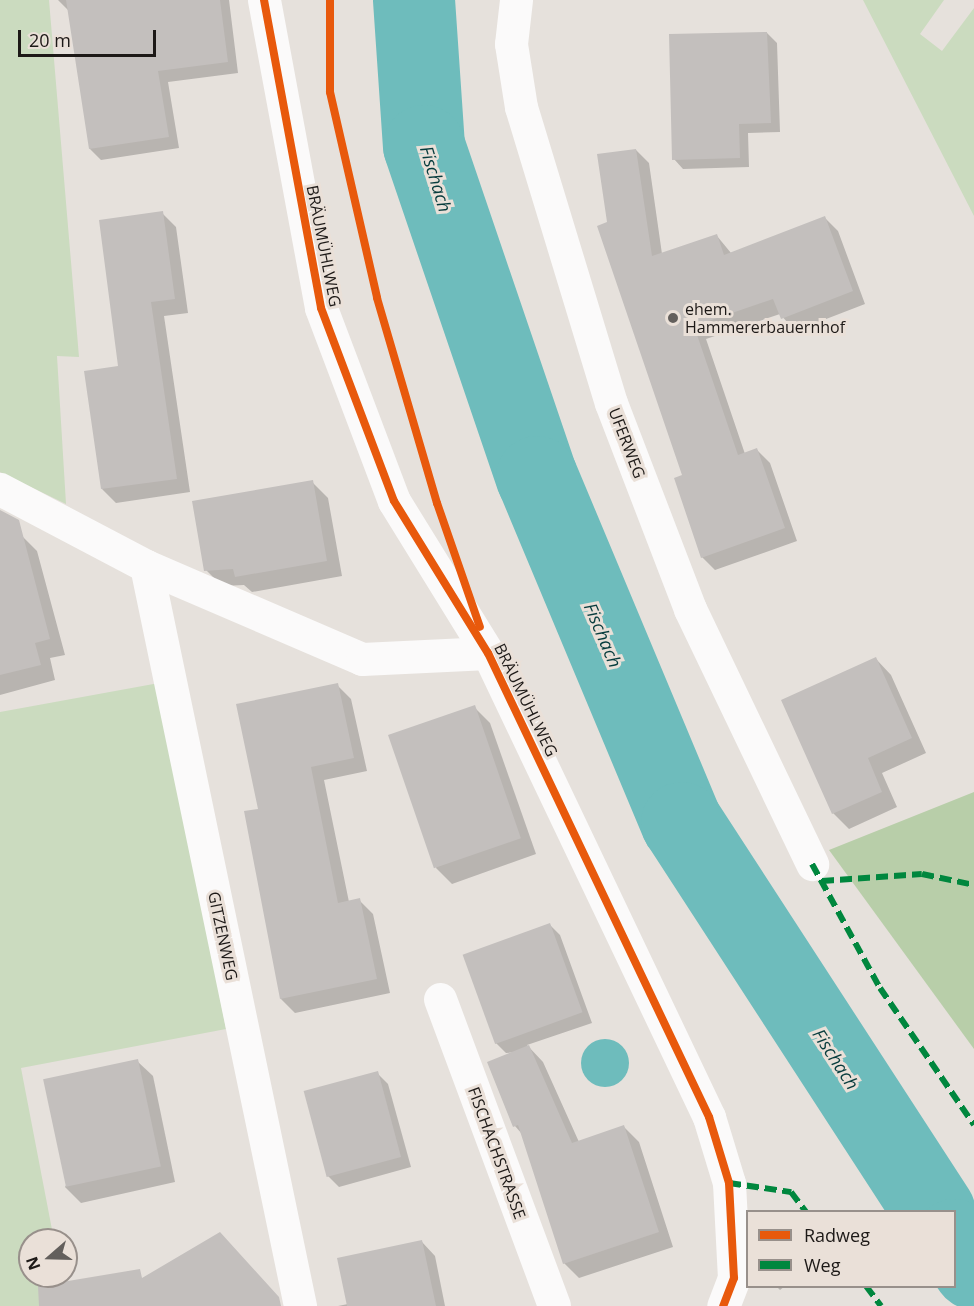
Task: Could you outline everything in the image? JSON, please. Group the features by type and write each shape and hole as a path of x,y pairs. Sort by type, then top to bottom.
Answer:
{"street":[{"name":"BRÄUMÜHLWEG","path":"264,0 321,308 394,501 488,653 709,1117 729,1183 734,1278 723,1306"},
{"name":"UFERWEG","path":"516,0 511,44 521,107 611,403 690,609 812,864"},
{"path":"0,489 146,566 362,659 488,653"},
{"name":"GITZENWEG","path":"146,566 300,1306"},
{"name":"FISCHACHSTRASSE","path":"440,999 554,1306"}],"green space":[{"path":"0,0 49,0 79,357 57,356 66,504 0,472"},
{"path":"863,0 944,0 920,34 942,51 974,8 974,216"},
{"path":"159,683 226,1029 21,1068 52,1228 18,1228 18,1288 63,1288 67,1306 0,1306 0,712"},
{"path":"974,792 974,1049 829,850"}],"water":[{"path":"600,1039 610,1039 622,1046 629,1058 629,1068 622,1080 610,1087 600,1087 585,1076 581,1068 581,1058 592,1043"}],"building":[{"path":"66,0 220,0 228,62 158,71 169,137 89,149"},
{"path":"767,32 771,123 739,124 740,158 672,160 669,34"},
{"path":"636,149 652,256 717,234 724,255 825,216 853,291 781,319 773,299 694,326 738,455 757,448 785,528 701,558 674,478 682,475 597,226 607,222 597,154"},
{"path":"163,211 175,299 151,302 177,479 101,489 84,371 118,366 99,220"},
{"path":"313,480 327,561 235,577 233,569 204,571 192,501"},
{"path":"0,510 19,520 50,639 35,643 41,665 0,675"},
{"path":"876,657 912,738 868,758 882,792 832,814 781,700"},
{"path":"338,683 354,758 311,767 338,903 360,898 377,979 280,999 244,811 258,809 236,704"},
{"path":"475,705 521,838 434,868 388,735"},
{"path":"550,923 582,1012 495,1044 463,955"},
{"path":"529,1045 572,1143 624,1125 659,1232 563,1264 518,1125 513,1127 487,1062"},
{"path":"138,1059 161,1167 66,1187 43,1079"},
{"path":"378,1071 401,1157 327,1177 304,1091"},
{"path":"220,1232 279,1297 281,1306 39,1306 38,1288 78,1288 78,1279 140,1269 142,1278"},
{"path":"422,1240 436,1306 347,1306 337,1258"}],"waterway":[{"name":"Fischach","path":"414,0 424,146 537,477 682,823 934,1210"},
{"name":"Fischach","path":"956,1243 974,1269"}],"marked path":[{"path":"812,864 880,988 974,1125"},
{"path":"822,881 922,874 974,885"},
{"path":"729,1183 791,1192 804,1210"},
{"path":"868,1288 881,1306"}],"cycle path":[{"path":"264,0 321,308 394,501 488,653 709,1117 729,1183 734,1278 723,1306"},
{"path":"330,0 330,92 377,298 437,503 480,627"}],"place":[{"name":"ehem. Hammererbauernhof","path":"673,318"}]}
